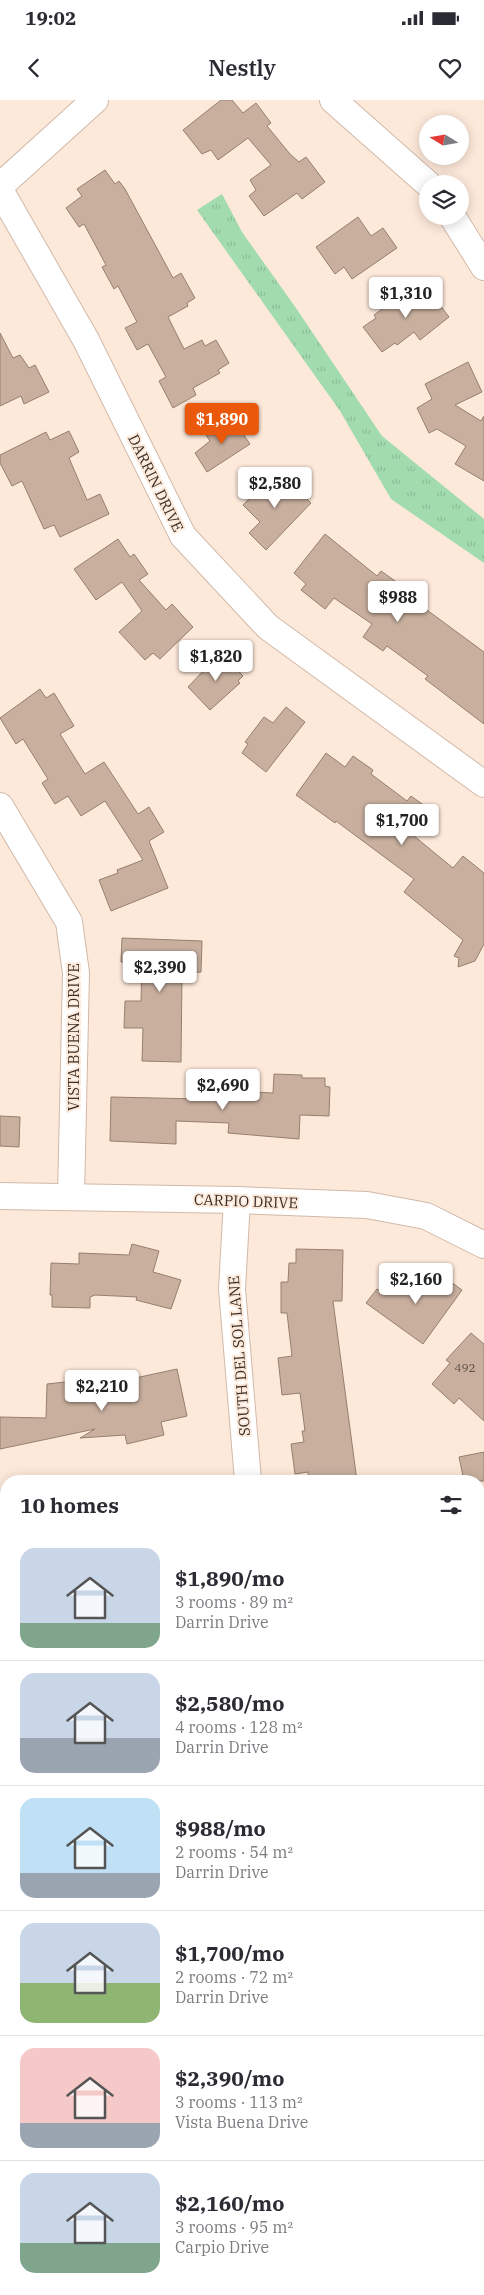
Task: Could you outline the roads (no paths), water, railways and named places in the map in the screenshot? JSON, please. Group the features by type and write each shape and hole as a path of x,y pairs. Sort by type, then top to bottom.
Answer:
{"street":[{"path":"0,186 95,100"},
{"path":"333,100 419,176"},
{"name":"DARRIN DRIVE","path":"0,190 86,340 183,536 268,627 484,784"},
{"path":"458,225 484,268"},
{"name":"VISTA BUENA DRIVE","path":"0,806 69,922 76,973 71,1196"},
{"name":"CARPIO DRIVE","path":"0,1196 237,1200 367,1205 426,1216 484,1244"},
{"name":"SOUTH DEL SOL LANE","path":"237,1200 232,1289 248,1475"}]}
